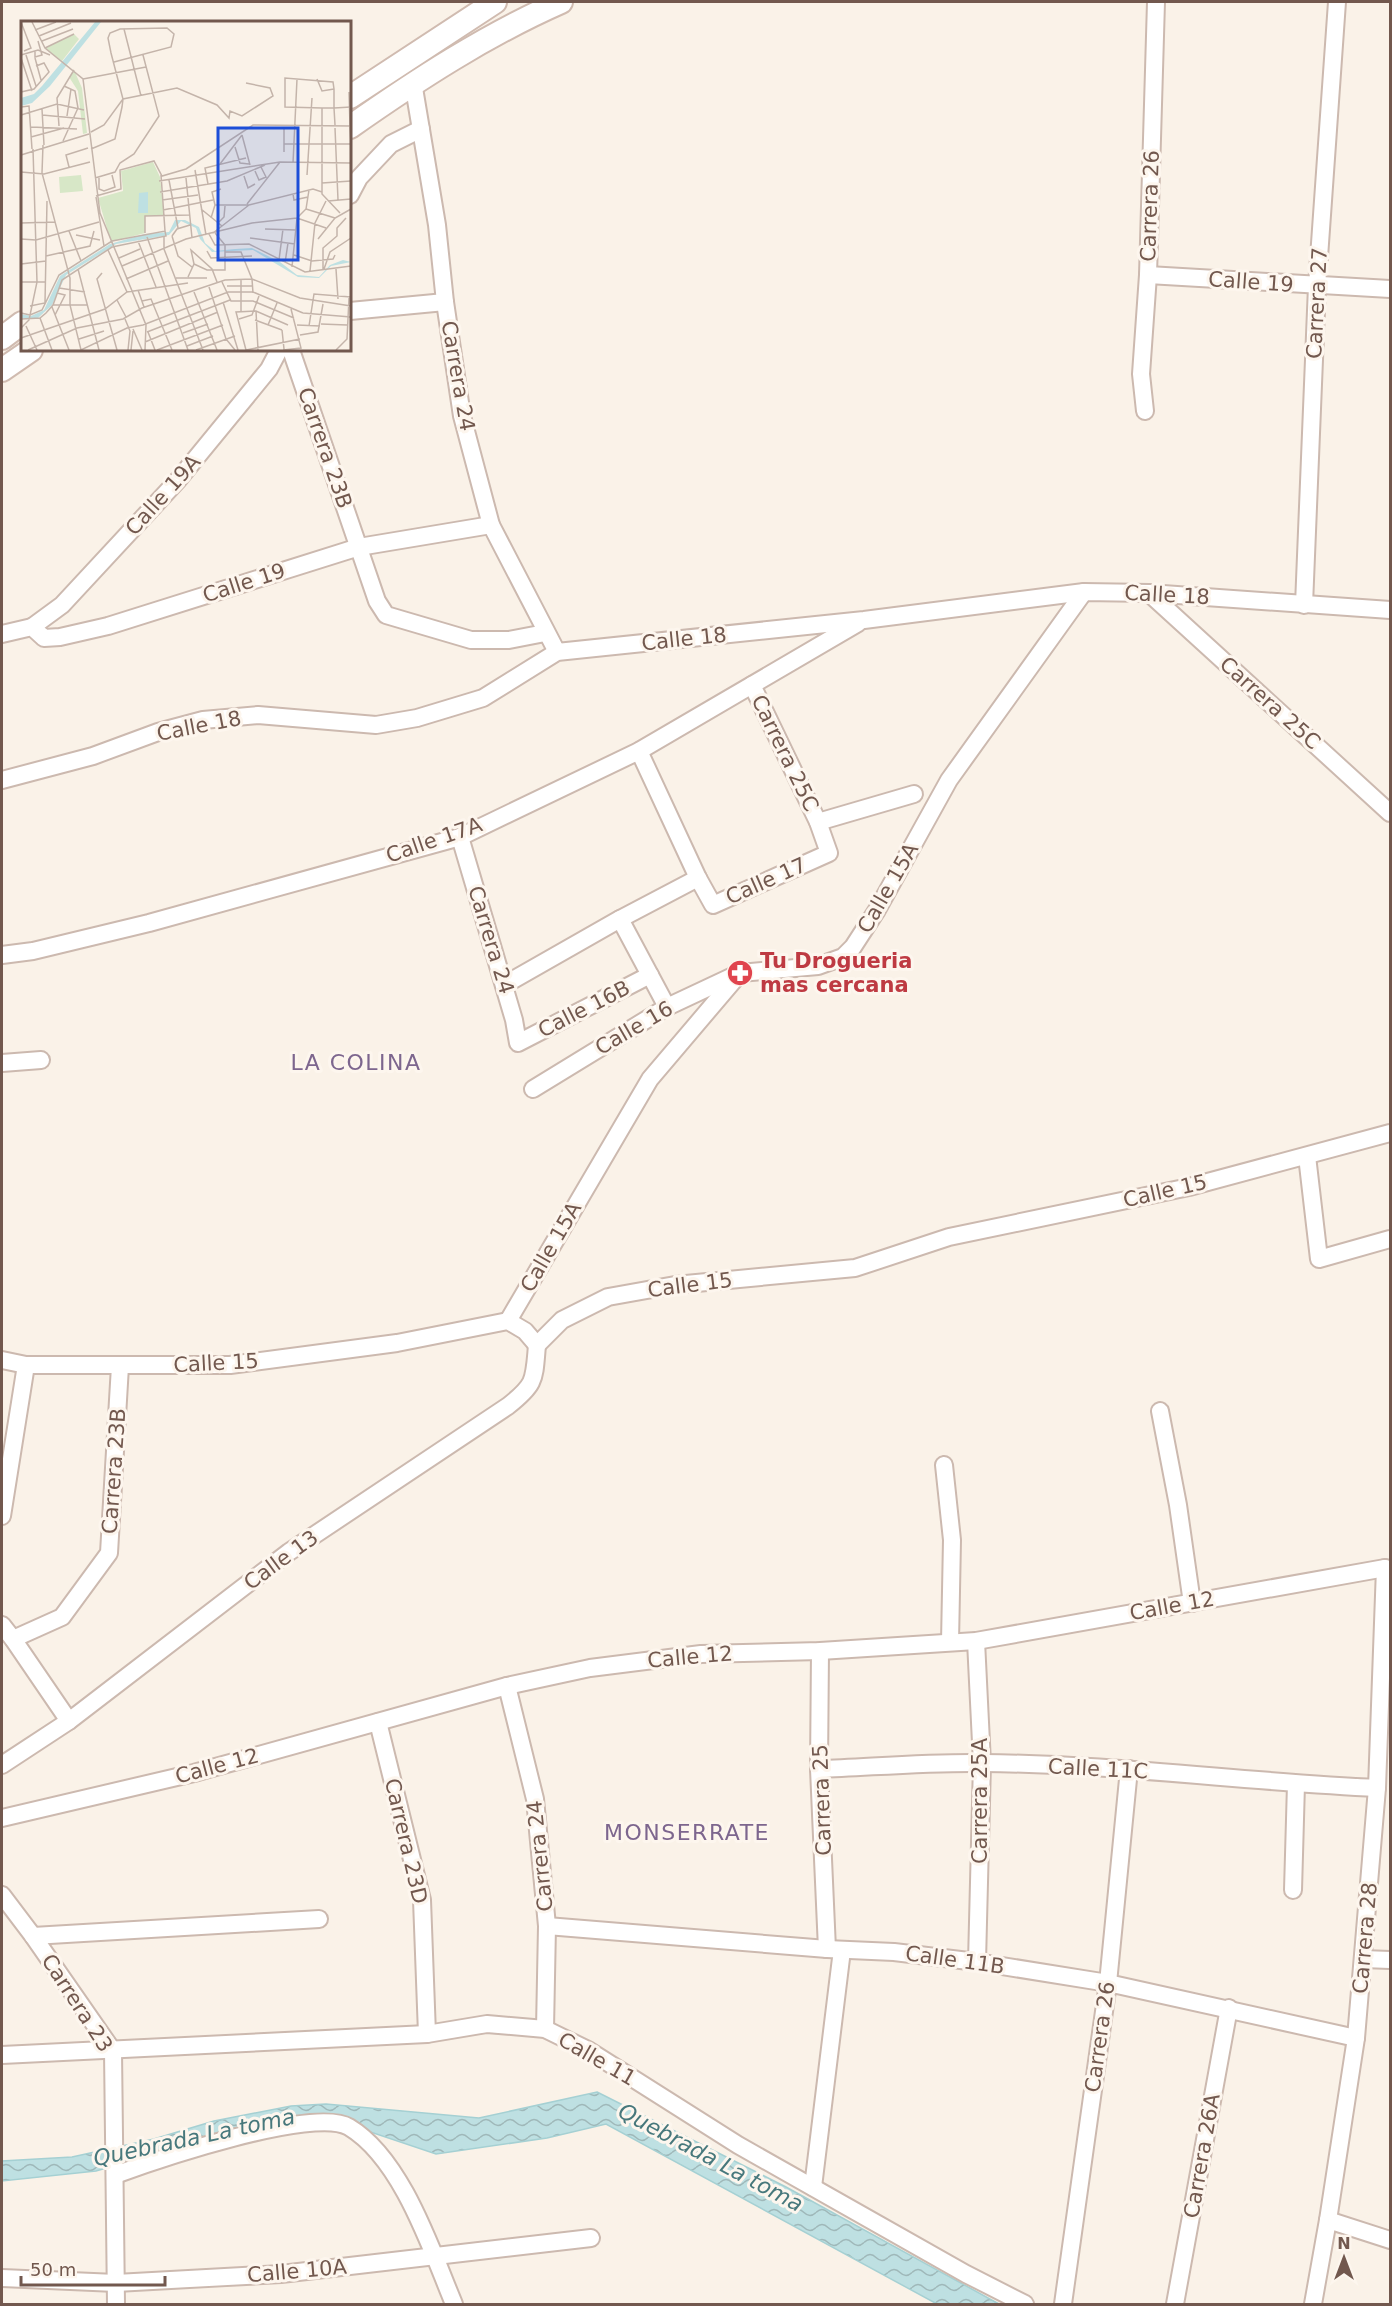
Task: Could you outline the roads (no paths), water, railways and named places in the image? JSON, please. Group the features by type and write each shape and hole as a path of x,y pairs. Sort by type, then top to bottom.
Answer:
{"main road":[{"path":"351,96 495,2"},
{"path":"351,126 413,82 521,19 561,2"},
{"path":"2,338 21,325"},
{"path":"2,370 30,351"}],"street":[{"name":"Carrera 26","path":"1145,411 1140,374 1148,275 1156,2"},
{"name":"Carrera 27","path":"1304,605 1317,286 1337,2"},
{"name":"Carrera 24","path":"413,82 437,225 445,302 462,416 491,525 545,633 557,652"},
{"path":"351,193 358,178 391,144 421,129"},
{"name":"Calle 19","path":"1148,275 1390,289"},
{"path":"351,311 445,302"},
{"name":"Calle 19A","path":"32,627 62,605 178,480 269,369 278,351"},
{"name":"Carrera 23B","path":"291,351 377,601 386,615 471,640 509,640 545,633"},
{"name":"Calle 19","path":"32,627 44,638 60,638 108,626 358,547 491,525"},
{"name":"Calle 18","path":"2,780 93,756 158,732 203,720 258,715 376,725 417,718 483,698 557,652 864,620 1084,592 1149,592 1390,610"},
{"name":"Calle 15A","path":"508,1321 650,1079 740,974 818,966 843,957 853,947 877,910 949,780 1084,592"},
{"name":"Carrera 25C","path":"1149,592 1390,813"},
{"name":"Calle 17A","path":"2,955 33,951 149,923 460,837 639,751 864,620"},
{"path":"2,634 32,627"},
{"name":"Carrera 25C","path":"752,685 819,822"},
{"path":"639,751 698,878"},
{"path":"819,822 914,794"},
{"name":"Calle 17","path":"504,985 698,878 713,905 829,853 819,822"},
{"name":"Carrera 24","path":"460,837 514,1020 518,1043"},
{"path":"620,919 667,1007"},
{"name":"Calle 16","path":"533,1089 667,1007 740,974"},
{"name":"Calle 16B","path":"518,1043 650,975"},
{"path":"2,1063 41,1060"},
{"name":"Calle 15","path":"537,1345 562,1320 608,1297 675,1285 855,1268 949,1237 1189,1187 1390,1133"},
{"path":"1307,1156 1319,1259 1390,1239"},
{"path":"508,1321 525,1331 537,1345"},
{"name":"Calle 15","path":"2,1360 26,1365 230,1365 397,1342 508,1321"},
{"name":"Calle 13","path":"2,1765 69,1721 289,1552 515,1401 528,1390 534,1376 537,1345"},
{"path":"2,1516 26,1365"},
{"name":"Carrera 23B","path":"13,1639 62,1617 109,1553 120,1365"},
{"path":"1160,1411 1178,1505 1192,1603"},
{"path":"944,1465 952,1540 950,1642"},
{"name":"Calle 12","path":"2,1818 194,1773 507,1686 590,1668 701,1654 820,1651 976,1641 1389,1567"},
{"name":"Carrera 28","path":"1312,2304 1328,2220 1356,2038 1377,1788 1389,1567"},
{"path":"2,1625 69,1721"},
{"name":"Carrera 25A","path":"976,1641 982,1763 977,1962"},
{"name":"Carrera 25","path":"813,2187 834,1949 819,1769 820,1651"},
{"name":"Carrera 24","path":"507,1686 535,1799 547,1926 545,2029"},
{"name":"Carrera 23D","path":"378,1722 422,1900 426,2034"},
{"name":"Calle 11C","path":"819,1769 982,1763 1129,1769 1296,1784 1377,1788"},
{"name":"Carrera 26","path":"1063,2304 1108,1983 1129,1769"},
{"path":"1293,1890 1296,1784"},
{"name":"Carrera 23","path":"2,1895 113,2051 116,2304"},
{"path":"33,1936 319,1919"},
{"name":"Calle 11B","path":"547,1926 894,1952 977,1962 1108,1983 1356,2038"},
{"path":"1364,1959 1390,1960"},
{"name":"Carrera 26A","path":"1175,2304 1229,2008"},
{"name":"Calle 11","path":"2,2055 426,2034 487,2024 545,2029 588,2050 738,2145 1025,2304"},
{"path":"115,2174 168,2155 258,2132 320,2121 336,2122 348,2126 362,2137 392,2169 411,2204 454,2304"},
{"path":"1328,2220 1390,2240"},
{"name":"Calle 10A","path":"2,2278 116,2283 281,2274 591,2238"}],"water":[{"name":"Quebrada La toma","path":"597,2092 786,2187 999,2304 937,2304 606,2124 547,2138 436,2154 326,2117 245,2128 96,2171 2,2181 2,2161 72,2157 154,2139 214,2121 291,2106 326,2104 479,2118"}],"place":[{"name":"Tu Drogueria mas cercana","path":"740,973"}],"district":[{"name":"LA COLINA","path":"356,1062"},
{"name":"MONSERRATE","path":"687,1832"}]}
